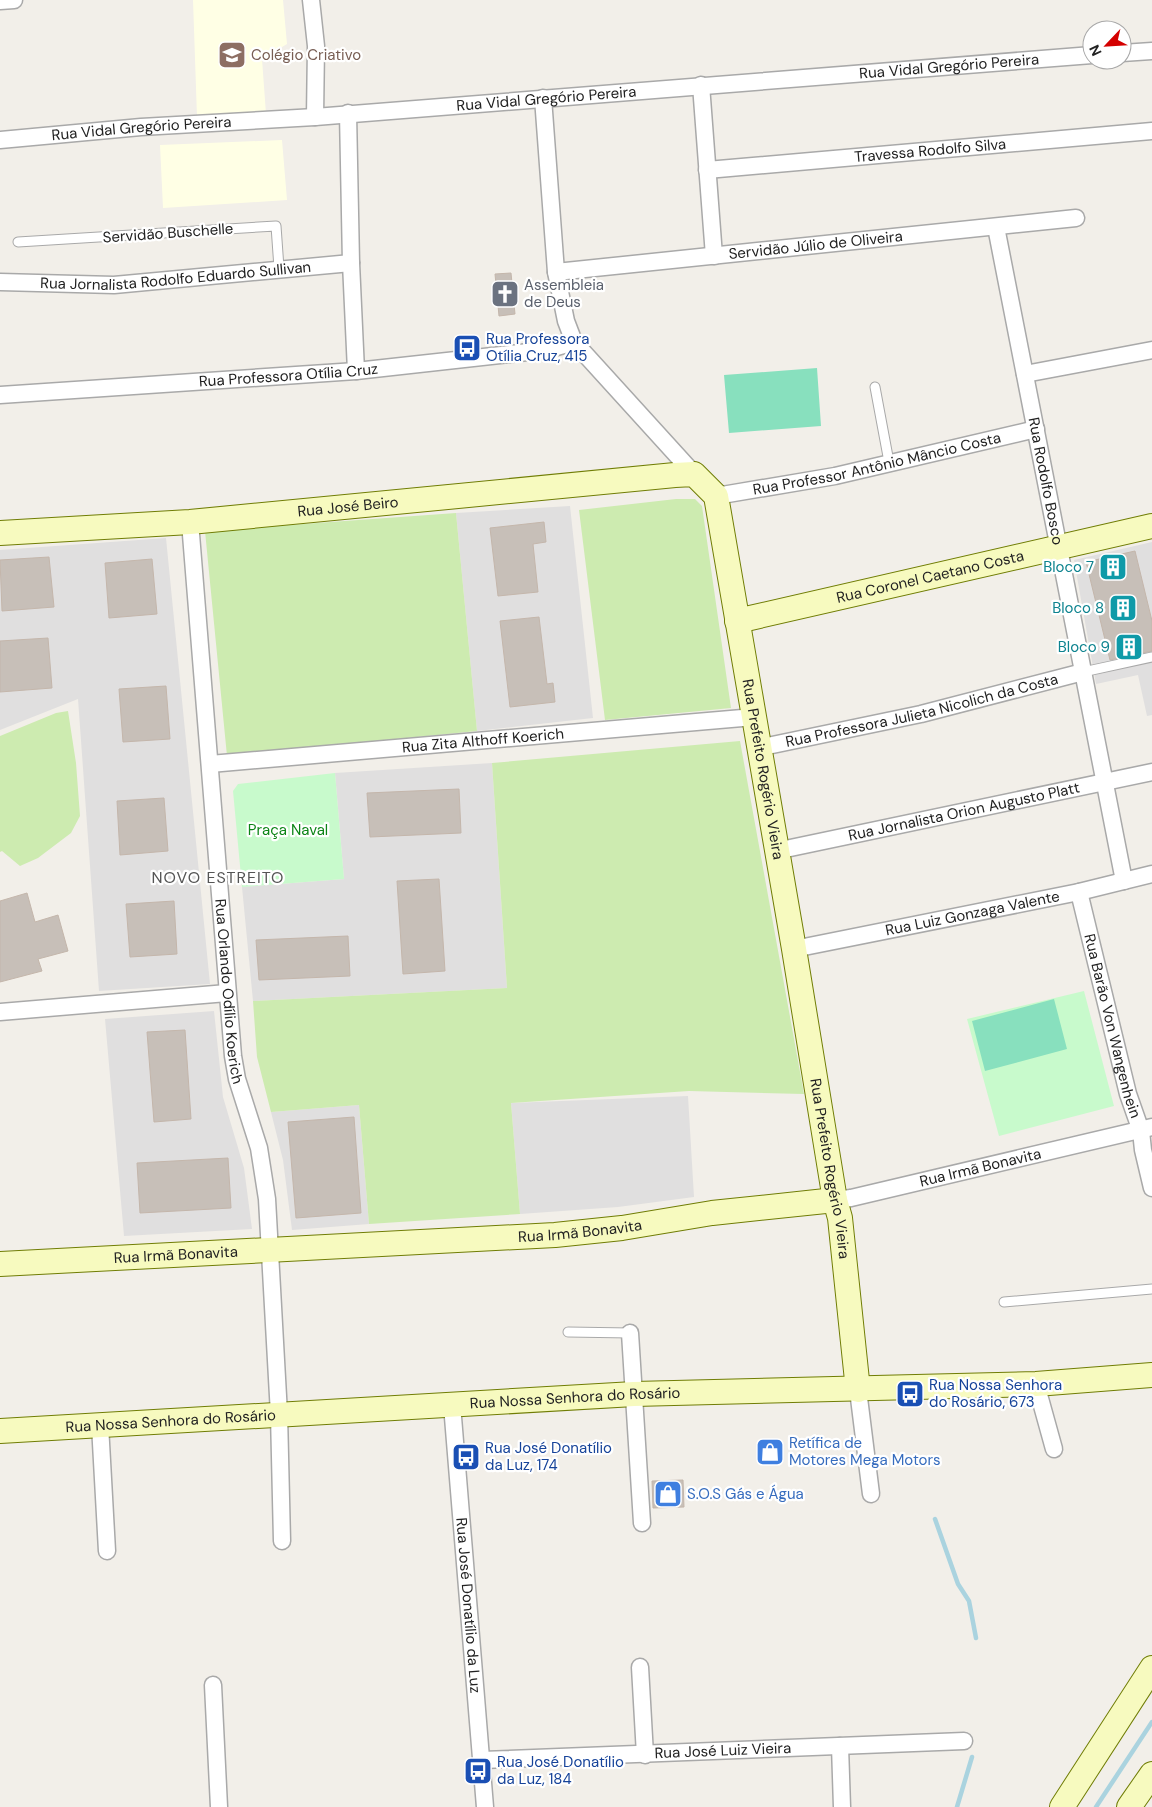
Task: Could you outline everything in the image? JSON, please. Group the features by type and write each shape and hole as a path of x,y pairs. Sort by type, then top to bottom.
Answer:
{"street":[{"path":"0,1 14,0"},
{"path":"311,0 316,46 315,117"},
{"path":"1132,52 1152,51"},
{"name":"Rua Vidal Gregório Pereira","path":"0,140 141,127 315,117 348,112 1082,57"},
{"path":"701,85 714,256"},
{"path":"543,98 556,272 566,321 574,342 716,496"},
{"path":"348,112 351,263 356,371"},
{"name":"Travessa Rodolfo Silva","path":"707,170 1152,131"},
{"name":"Servidão Júlio de Oliveira","path":"556,272 1076,218"},
{"name":"Rua Rodolfo Bosco","path":"996,227 1058,547 1106,781 1124,881"},
{"name":"Rua Jornalista Rodolfo Eduardo Sullivan","path":"0,282 114,285 280,268 351,263"},
{"name":"Rua Professora Otília Cruz","path":"0,395 356,371 546,350 574,342"},
{"path":"1025,374 1152,350"},
{"name":"Rua Professor Antônio Mâncio Costa","path":"716,496 835,476 888,462 1036,429"},
{"name":"Rua José Beiro","path":"0,532 190,522 694,474"},
{"name":"Rua Prefeito Rogério Vieira","path":"716,496 835,1200 840,1218 871,1494"},
{"name":"Rua Orlando Odílio Koerich","path":"190,522 227,993 237,1079 259,1148 264,1174 279,1414 282,1540"},
{"name":"Rua Coronel Caetano Costa","path":"737,621 1152,526"},
{"name":"Rua Professora Julieta Nicolich da Costa","path":"758,748 921,714 1083,672"},
{"name":"Rua Zita Althoff Koerich","path":"210,764 754,717"},
{"name":"Rua Jornalista Orion Augusto Platt","path":"776,851 1152,772"},
{"name":"Rua Luiz Gonzaga Valente","path":"794,949 1079,892 1152,874"},
{"name":"Rua Barão Von Wangenhein","path":"1079,892 1128,1094 1147,1129 1143,1150 1152,1188"},
{"path":"0,1012 227,993"},
{"name":"Rua Irmã Bonavita","path":"0,1264 270,1248 556,1235 622,1228 712,1213 851,1198 1147,1129"},
{"path":"630,1334 642,1523"},
{"name":"Rua Nossa Senhora do Rosário","path":"0,1431 634,1394 858,1390 1036,1384 1152,1374"},
{"path":"1036,1384 1054,1449"},
{"name":"Rua José Donatílio da Luz","path":"452,1405 485,1807"},
{"path":"100,1424 107,1551"},
{"path":"640,1667 644,1755"},
{"path":"1062,1807 1152,1668"},
{"path":"213,1685 219,1807"},
{"name":"Rua José Luiz Vieira","path":"482,1760 964,1741"},
{"path":"840,1746 842,1807"},
{"path":"1129,1807 1152,1774"}],"lane":[{"name":"Servidão Buschelle","path":"18,242 276,226 280,268"},
{"path":"875,386 888,462"},
{"path":"1083,672 1152,657"},
{"path":"1004,1302 1152,1289"},
{"path":"568,1332 630,1334"}],"shaded area":[{"name":"Colégio Criativo","path":"193,0 283,0 287,44 262,59 266,114 197,117"},
{"path":"282,140 287,200 163,208 160,145"},
{"path":"570,506 593,718 477,731 456,513"},
{"path":"166,538 210,984 99,991 78,699 0,730 0,550"},
{"path":"1152,542 1152,715 1147,716 1138,675 1096,684 1074,560"},
{"path":"492,763 507,988 253,1001 242,887 344,879 335,773"},
{"path":"214,1011 223,1097 244,1168 252,1229 124,1236 105,1019"},
{"path":"688,1096 694,1197 618,1207 520,1214 511,1103"},
{"path":"359,1105 369,1224 292,1230 283,1160 271,1112"}],"green space":[{"path":"817,368 821,426 729,433 724,375"},
{"path":"676,499 695,499 702,506 731,708 605,720 579,510"},
{"path":"456,513 477,731 227,756 205,531"},
{"path":"68,711 76,763 80,816 71,833 38,858 20,866 2,851 0,852 0,736 56,713"},
{"path":"740,741 804,1094 689,1091 511,1103 520,1214 369,1224 359,1105 271,1112 257,1057 253,1001 507,988 492,763"},
{"name":"Praça Naval","path":"335,773 344,879 242,887 233,791 238,784"},
{"path":"1084,991 1114,1106 999,1136 967,1019"},
{"path":"1054,999 1067,1049 985,1071 972,1021"}],"building":[{"name":"Assembleia de Deus","path":"511,273 515,314 499,316 495,274"},
{"path":"544,522 546,542 533,544 538,592 498,596 490,528"},
{"path":"1135,551 1152,621 1152,651 1110,660 1086,562"},
{"path":"49,557 54,607 2,611 0,560"},
{"path":"152,559 157,614 109,618 105,563"},
{"path":"539,617 547,684 553,683 555,702 510,707 500,621"},
{"path":"48,638 52,688 0,692 0,641"},
{"path":"166,686 170,739 123,742 119,689"},
{"path":"459,789 461,833 370,837 367,793"},
{"path":"164,798 168,851 120,855 117,801"},
{"path":"439,879 445,971 403,974 397,881"},
{"path":"27,893 35,922 58,915 68,951 38,959 42,971 0,982 0,901"},
{"path":"174,901 177,954 130,957 126,904"},
{"path":"348,936 350,976 259,980 256,940"},
{"path":"185,1030 191,1119 154,1122 147,1032"},
{"path":"354,1117 361,1213 296,1218 288,1122"},
{"path":"228,1158 231,1208 140,1213 137,1163"},
{"name":"S.O.S Gás e Água","path":"683,1480 684,1507 653,1508 652,1481"}],"waterway":[{"path":"935,1519 958,1584 969,1601 976,1638"},
{"path":"1096,1807 1152,1722"},
{"path":"957,1807 972,1757"}],"place":[{"name":"Colégio Criativo","path":"232,55"},
{"name":"Assembleia de Deus","path":"505,294"},
{"name":"Rua Professora Otília Cruz, 415","path":"467,348"},
{"name":"Bloco 7","path":"1113,567"},
{"name":"Bloco 8","path":"1123,608"},
{"name":"Bloco 9","path":"1129,647"},
{"name":"Rua Nossa Senhora do Rosário, 673","path":"910,1394"},
{"name":"Retífica de Motores Mega Motors","path":"770,1452"},
{"name":"Rua José Donatílio da Luz, 174","path":"466,1457"},
{"name":"S.O.S Gás e Água","path":"668,1494"},
{"name":"Rua José Donatílio da Luz, 184","path":"478,1771"}],"district":[{"name":"NOVO ESTREITO","path":"218,877"}]}
